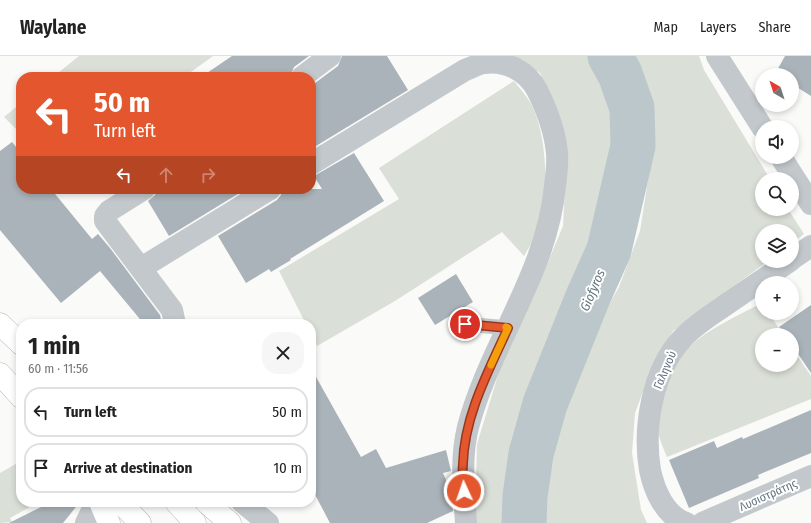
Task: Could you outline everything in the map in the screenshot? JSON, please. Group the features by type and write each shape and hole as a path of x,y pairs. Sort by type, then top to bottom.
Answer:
{"main road":[{"path":"0,324 16,339"},
{"path":"0,374 16,392"},
{"path":"102,507 109,523"},
{"path":"125,507 140,523"},
{"path":"181,507 195,523"},
{"path":"212,507 230,523"}],"street":[{"path":"309,72 330,56"},
{"path":"717,56 758,120"},
{"path":"316,161 458,63 501,63 513,67 527,76 535,87 544,106 556,142 557,174 554,202 540,254 485,378 468,427 462,464 466,523"},
{"path":"785,164 811,204"},
{"path":"137,194 104,216 105,221 172,310 176,319"},
{"path":"141,268 262,194"},
{"name":"Γαληνού","path":"799,254 811,246"},
{"name":"Γαληνού","path":"686,523 678,519 665,506 655,488 651,471 648,430 652,406 660,376 675,347 693,328 779,268"},
{"name":"Λυσιστράτης","path":"702,523 811,476"},
{"path":"86,523 94,507"},
{"path":"248,507 268,523"}],"lane":[{"path":"465,324 508,328"}],"shaded area":[{"path":"79,56 213,56 191,72 59,72"},
{"path":"515,56 590,56 610,86 618,119 618,168 598,251 554,350 522,430 511,497 511,523 475,523 477,444 499,372 534,296 563,226 567,147 556,111 540,73"},
{"path":"625,56 699,56 704,70 755,154 755,164 761,164 766,172 755,172 755,216 792,216 798,224 755,224 755,268 758,268 673,331 653,365 635,413 632,453 641,510 647,523 539,523 539,485 552,426 586,345 619,287 640,231 655,136 640,80"},
{"path":"514,81 532,106 537,118 544,149 544,201 538,229 524,256 502,232 395,301 317,346 316,319 303,319 279,271 399,199 379,168"},
{"path":"16,107 16,129 4,117"},
{"path":"799,226 804,234 799,238"},
{"path":"755,307 755,320 773,320 779,328 755,328 755,372 799,372 799,358 811,376 811,399 667,457 659,436 658,426 661,402 670,377 681,356 688,348 705,334"},
{"path":"16,464 16,507 30,507 10,518 12,522 0,523 0,473"}],"building":[{"path":"232,56 309,56 294,67 292,72 208,72"},
{"path":"342,56 387,56 408,90 316,146 316,82 338,66"},
{"path":"785,56 811,56 811,96 799,88 799,68 778,68"},
{"path":"12,142 16,147 16,194 55,194 92,239 98,234 110,248 160,315 161,319 140,319 100,271 61,303 0,230 0,151"},
{"path":"354,153 384,201 271,272 269,269 246,283 218,236 277,200 281,194 316,194 316,189 322,189 316,179 316,175"},
{"path":"238,194 169,236 148,201 155,195"},
{"path":"456,274 473,302 435,325 418,298"},
{"path":"811,305 811,373 799,355 799,328 779,327 789,320 799,320 799,313"},
{"path":"316,377 361,457 376,449 386,468 446,450 451,471 443,473 451,492 453,511 427,523 330,523 316,496"},
{"path":"811,410 811,453 758,475 759,478 689,508 669,460 714,441 717,448 742,437 743,439"},
{"path":"41,507 76,507 63,523 9,523"}],"waterway":[{"name":"Giofyros","path":"524,523 525,496 531,454 545,404 588,297 609,250 633,146 632,108 620,74 610,56"}],"slow traffic":[{"path":"491,365 508,328 506,327"}],"route":[{"path":"464,491 462,464 468,427 485,378 508,328 465,324"}]}
